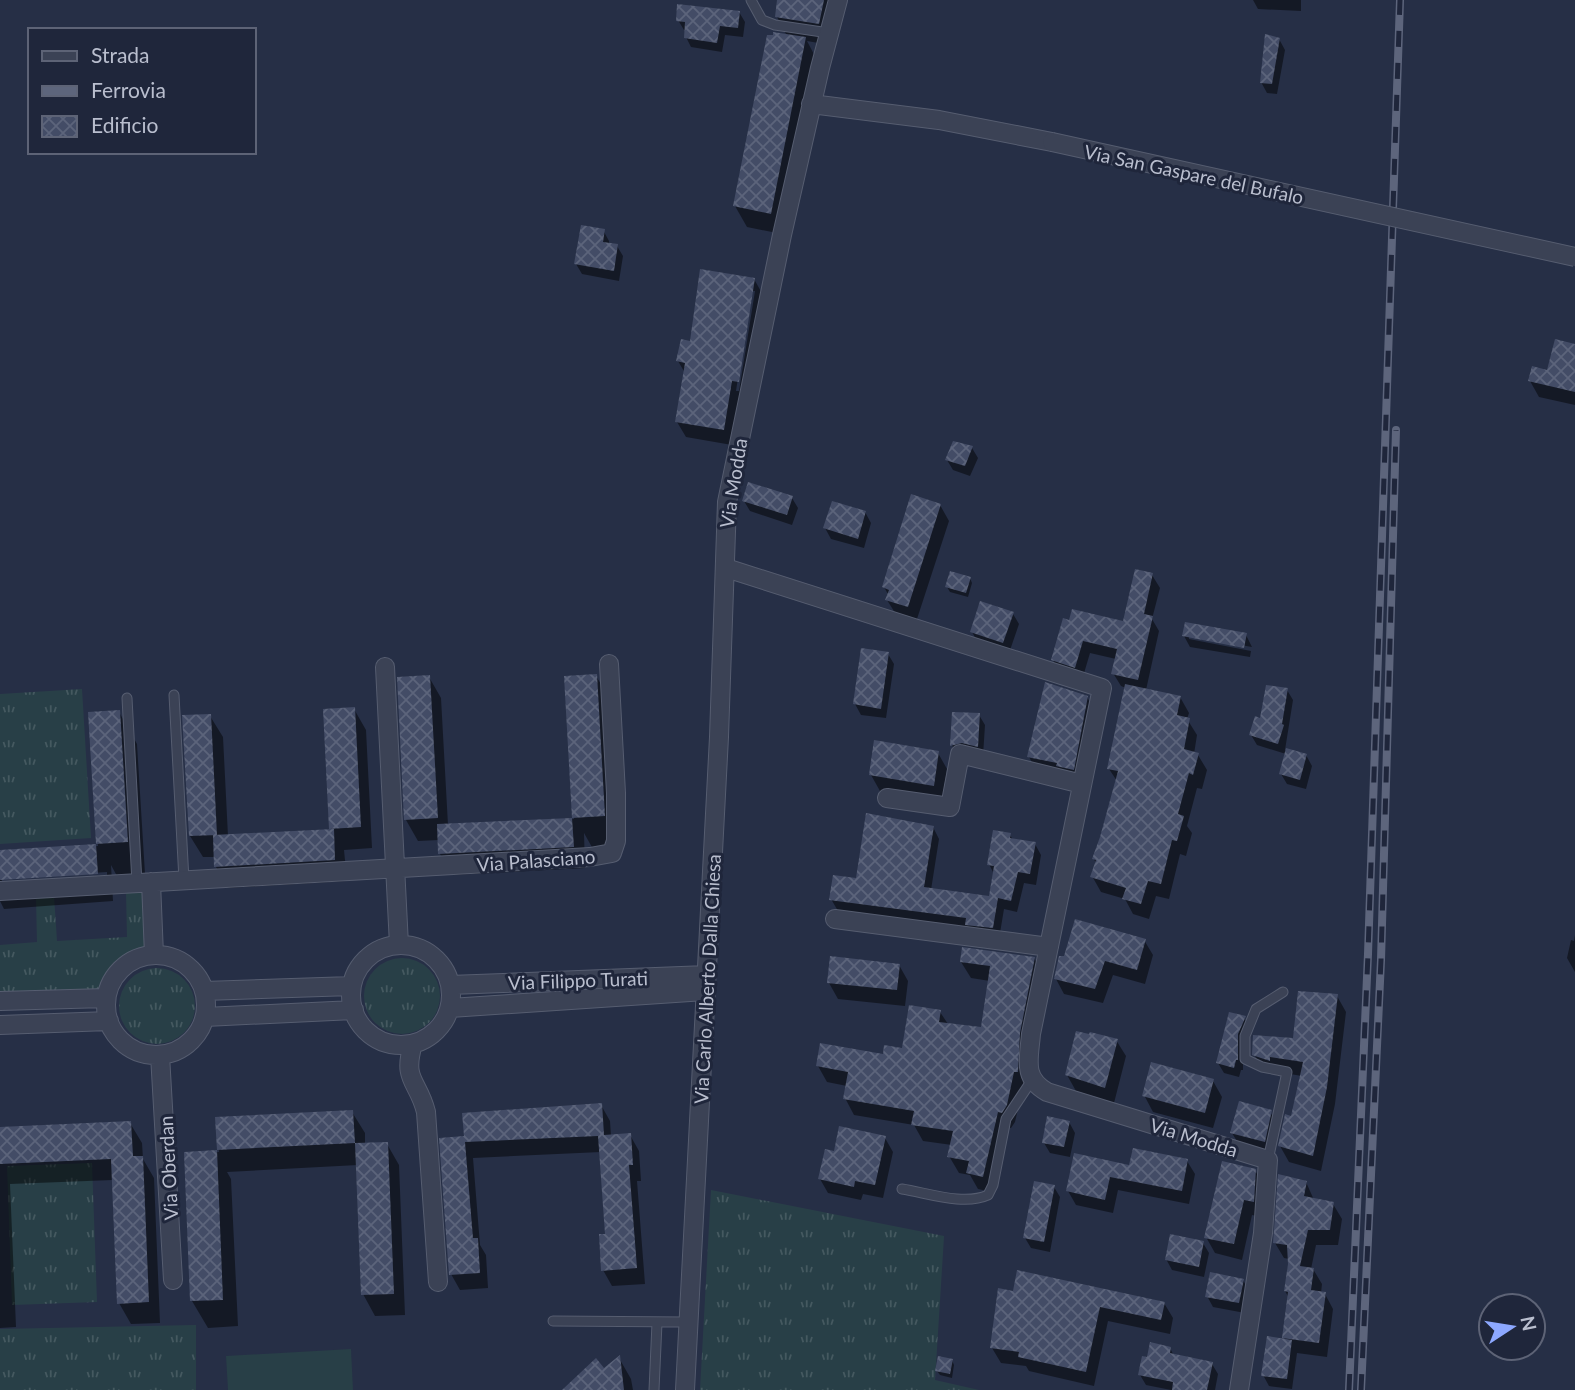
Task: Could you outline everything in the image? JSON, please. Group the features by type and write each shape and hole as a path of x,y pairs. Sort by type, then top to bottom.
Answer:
{"street":[{"name":"Via Modda","path":"726,568 724,527 732,475 811,104 838,0"},
{"name":"Via San Gaspare del Bufalo","path":"811,104 939,120 1052,142 1575,257"},
{"path":"726,568 1102,688 1031,1034 1028,1068 1032,1080"},
{"name":"Via Carlo Alberto Dalla Chiesa","path":"685,1390 726,568"},
{"name":"Via Palasciano","path":"0,891 590,857 612,853 616,841 616,793 609,664"},
{"path":"385,667 399,945"},
{"path":"887,798 950,807 960,754 1082,783"},
{"path":"144,883 154,955"},
{"path":"835,919 1049,947"},
{"path":"399,945 416,947 431,955 442,967 450,985 450,1008 437,1030 413,1044 394,1045 377,1039 363,1027 354,1010 352,986 358,970 368,957 383,948 399,945"},
{"path":"169,956 182,962 194,972 204,991 205,1017 200,1030 190,1042 178,1050 160,1055 141,1053 127,1046 116,1035 109,1021 106,998 116,975 139,958 169,956"},
{"name":"Via Filippo Turati","path":"450,985 706,983"},
{"name":"Via Filippo Turati","path":"450,1008 706,983"},
{"path":"204,991 352,986"},
{"path":"0,1001 106,998"},
{"path":"205,1017 354,1010"},
{"path":"0,1025 109,1021"},
{"path":"413,1044 408,1072 423,1100 426,1112 438,1282"},
{"name":"Via Oberdan","path":"160,1055 173,1280"},
{"name":"Via Modda","path":"1032,1080 1047,1092 1268,1160"},
{"path":"1239,1390 1263,1233 1268,1160"}],"lane":[{"path":"751,0 762,20 775,26 829,33"},
{"path":"174,695 184,880"},
{"path":"127,698 144,883"},
{"path":"1268,1160 1287,1072 1262,1067 1245,1059 1245,1036 1256,1009 1283,992"},
{"path":"902,1189 965,1199 979,1199 988,1195 993,1185 1006,1119 1032,1080"},
{"path":"553,1321 688,1322"},
{"path":"654,1390 657,1323"}],"green space":[{"path":"82,689 91,838 0,844 0,694"},
{"path":"143,890 144,949 114,970 102,989 0,994 0,945 37,942 36,897 54,896 57,941 127,937 126,891"},
{"path":"402,958 416,961 429,969 437,982 440,996 437,1010 429,1023 416,1031 402,1034 388,1031 375,1023 367,1010 364,996 367,982 375,969 388,961"},
{"path":"157,968 171,971 184,979 192,992 195,1006 192,1020 184,1033 171,1041 157,1044 143,1041 130,1033 122,1020 119,1006 122,992 130,979 143,971"},
{"path":"92,1163 97,1302 12,1305 7,1166"},
{"path":"711,1190 944,1236 935,1380 979,1390 700,1390"},
{"path":"196,1325 196,1390 0,1390 0,1329"},
{"path":"351,1349 353,1390 228,1390 226,1356"}],"building":[{"path":"777,0 824,0 819,24 775,17"},
{"path":"677,4 740,11 738,28 720,26 717,43 684,38 685,22 676,21"},
{"path":"773,32 806,37 771,214 733,206 767,35 773,35"},
{"path":"1265,34 1280,38 1272,84 1260,83"},
{"path":"581,225 605,229 603,242 618,244 614,271 574,264"},
{"path":"700,269 755,278 739,382 732,381 724,430 675,422 685,363 676,361 681,339 690,341"},
{"path":"1555,339 1575,344 1575,392 1528,381 1532,366 1547,370"},
{"path":"953,441 973,446 965,466 945,460"},
{"path":"748,482 793,496 787,515 742,501"},
{"path":"911,494 941,504 908,607 885,600 889,590 882,587"},
{"path":"832,501 866,511 858,539 823,528"},
{"path":"1135,569 1153,573 1144,614 1153,616 1138,680 1111,674 1117,649 1083,641 1075,668 1051,660 1063,618 1069,620 1072,609 1123,621"},
{"path":"950,571 971,577 966,593 945,587"},
{"path":"980,601 1014,612 1003,643 970,632"},
{"path":"1185,622 1247,633 1244,648 1182,636"},
{"path":"861,648 889,652 881,709 853,704"},
{"path":"597,674 605,816 572,818 564,676"},
{"path":"430,675 438,818 404,820 397,677"},
{"path":"1045,682 1088,696 1074,770 1056,766 1057,763 1027,757"},
{"path":"1125,684 1181,696 1177,715 1190,718 1184,749 1199,753 1193,775 1189,773 1178,814 1184,816 1177,841 1172,840 1161,884 1148,881 1141,904 1122,899 1126,888 1090,877 1096,860 1092,859 1118,771 1107,769"},
{"path":"1266,685 1288,688 1284,725 1278,744 1249,735 1255,716 1260,718"},
{"path":"355,707 361,827 329,829 323,709"},
{"path":"120,710 128,842 96,844 88,712"},
{"path":"952,712 980,713 978,747 962,743 950,746"},
{"path":"211,714 217,835 189,836 182,715"},
{"path":"874,740 939,751 934,786 869,775"},
{"path":"1286,748 1307,754 1300,780 1279,774"},
{"path":"866,813 934,826 924,887 989,896 994,866 987,865 993,830 1011,833 1010,838 1036,842 1030,874 1018,872 1011,901 998,898 993,928 965,925 966,918 829,900 833,875 856,878"},
{"path":"572,818 574,847 438,854 437,824"},
{"path":"334,829 335,860 214,867 213,835"},
{"path":"96,844 98,874 0,880 0,850"},
{"path":"1075,919 1146,939 1137,970 1105,961 1095,989 1054,979 1059,956 1064,956"},
{"path":"962,947 1035,957 1020,1033 1018,1072 1014,1072 1007,1105 1002,1113 998,1112 983,1177 966,1173 969,1161 947,1157 953,1131 911,1125 914,1111 843,1099 848,1072 816,1066 820,1043 883,1054 884,1045 902,1048 909,1005 941,1010 939,1022 981,1027 990,966 960,962"},
{"path":"830,956 900,964 897,990 827,983"},
{"path":"1298,991 1338,994 1327,1087 1313,1156 1278,1146 1285,1114 1291,1116 1303,1062 1270,1057 1270,1061 1252,1055 1253,1035 1293,1038"},
{"path":"1229,1012 1246,1016 1238,1034 1238,1060 1234,1068 1216,1063"},
{"path":"1076,1031 1118,1039 1105,1088 1065,1075"},
{"path":"1151,1062 1214,1079 1205,1113 1142,1096"},
{"path":"1239,1101 1272,1110 1265,1142 1230,1133"},
{"path":"602,1103 604,1135 631,1133 633,1165 629,1165 637,1268 601,1271 599,1234 605,1234 598,1136 465,1142 473,1238 478,1238 480,1273 449,1275 439,1138 464,1136 462,1113"},
{"path":"353,1110 355,1143 217,1150 215,1117"},
{"path":"1047,1116 1070,1121 1064,1147 1042,1143"},
{"path":"131,1121 133,1156 143,1156 149,1302 117,1304 111,1159 0,1164 0,1127"},
{"path":"839,1126 886,1136 875,1185 855,1181 854,1187 818,1179 825,1149 834,1151"},
{"path":"388,1142 394,1294 361,1295 355,1143"},
{"path":"1133,1148 1188,1159 1182,1191 1110,1177 1105,1200 1066,1191 1074,1153 1129,1165"},
{"path":"217,1150 223,1300 190,1301 184,1152"},
{"path":"1222,1161 1256,1169 1254,1202 1244,1200 1234,1244 1204,1238"},
{"path":"1278,1174 1307,1181 1304,1196 1334,1202 1330,1230 1308,1230 1300,1266 1314,1268 1311,1290 1326,1292 1319,1343 1282,1338 1288,1292 1284,1291 1288,1264 1287,1245 1273,1243"},
{"path":"1034,1181 1055,1185 1044,1242 1023,1238"},
{"path":"1170,1234 1204,1241 1199,1267 1165,1260"},
{"path":"1017,1270 1165,1302 1161,1320 1100,1307 1086,1372 1018,1357 1019,1352 990,1348 998,1288 1013,1291"},
{"path":"1210,1272 1244,1279 1239,1303 1205,1297"},
{"path":"1267,1336 1292,1340 1287,1379 1261,1376"},
{"path":"1150,1342 1171,1347 1170,1353 1213,1362 1207,1390 1172,1390 1173,1382 1138,1375 1142,1356 1147,1357"},
{"path":"620,1355 624,1390 562,1390 596,1358 604,1368"},
{"path":"938,1356 953,1359 950,1374 935,1371"}],"railway":[{"path":"1349,1390 1368,954 1400,0"},
{"path":"1361,1390 1381,960 1396,430"}]}
